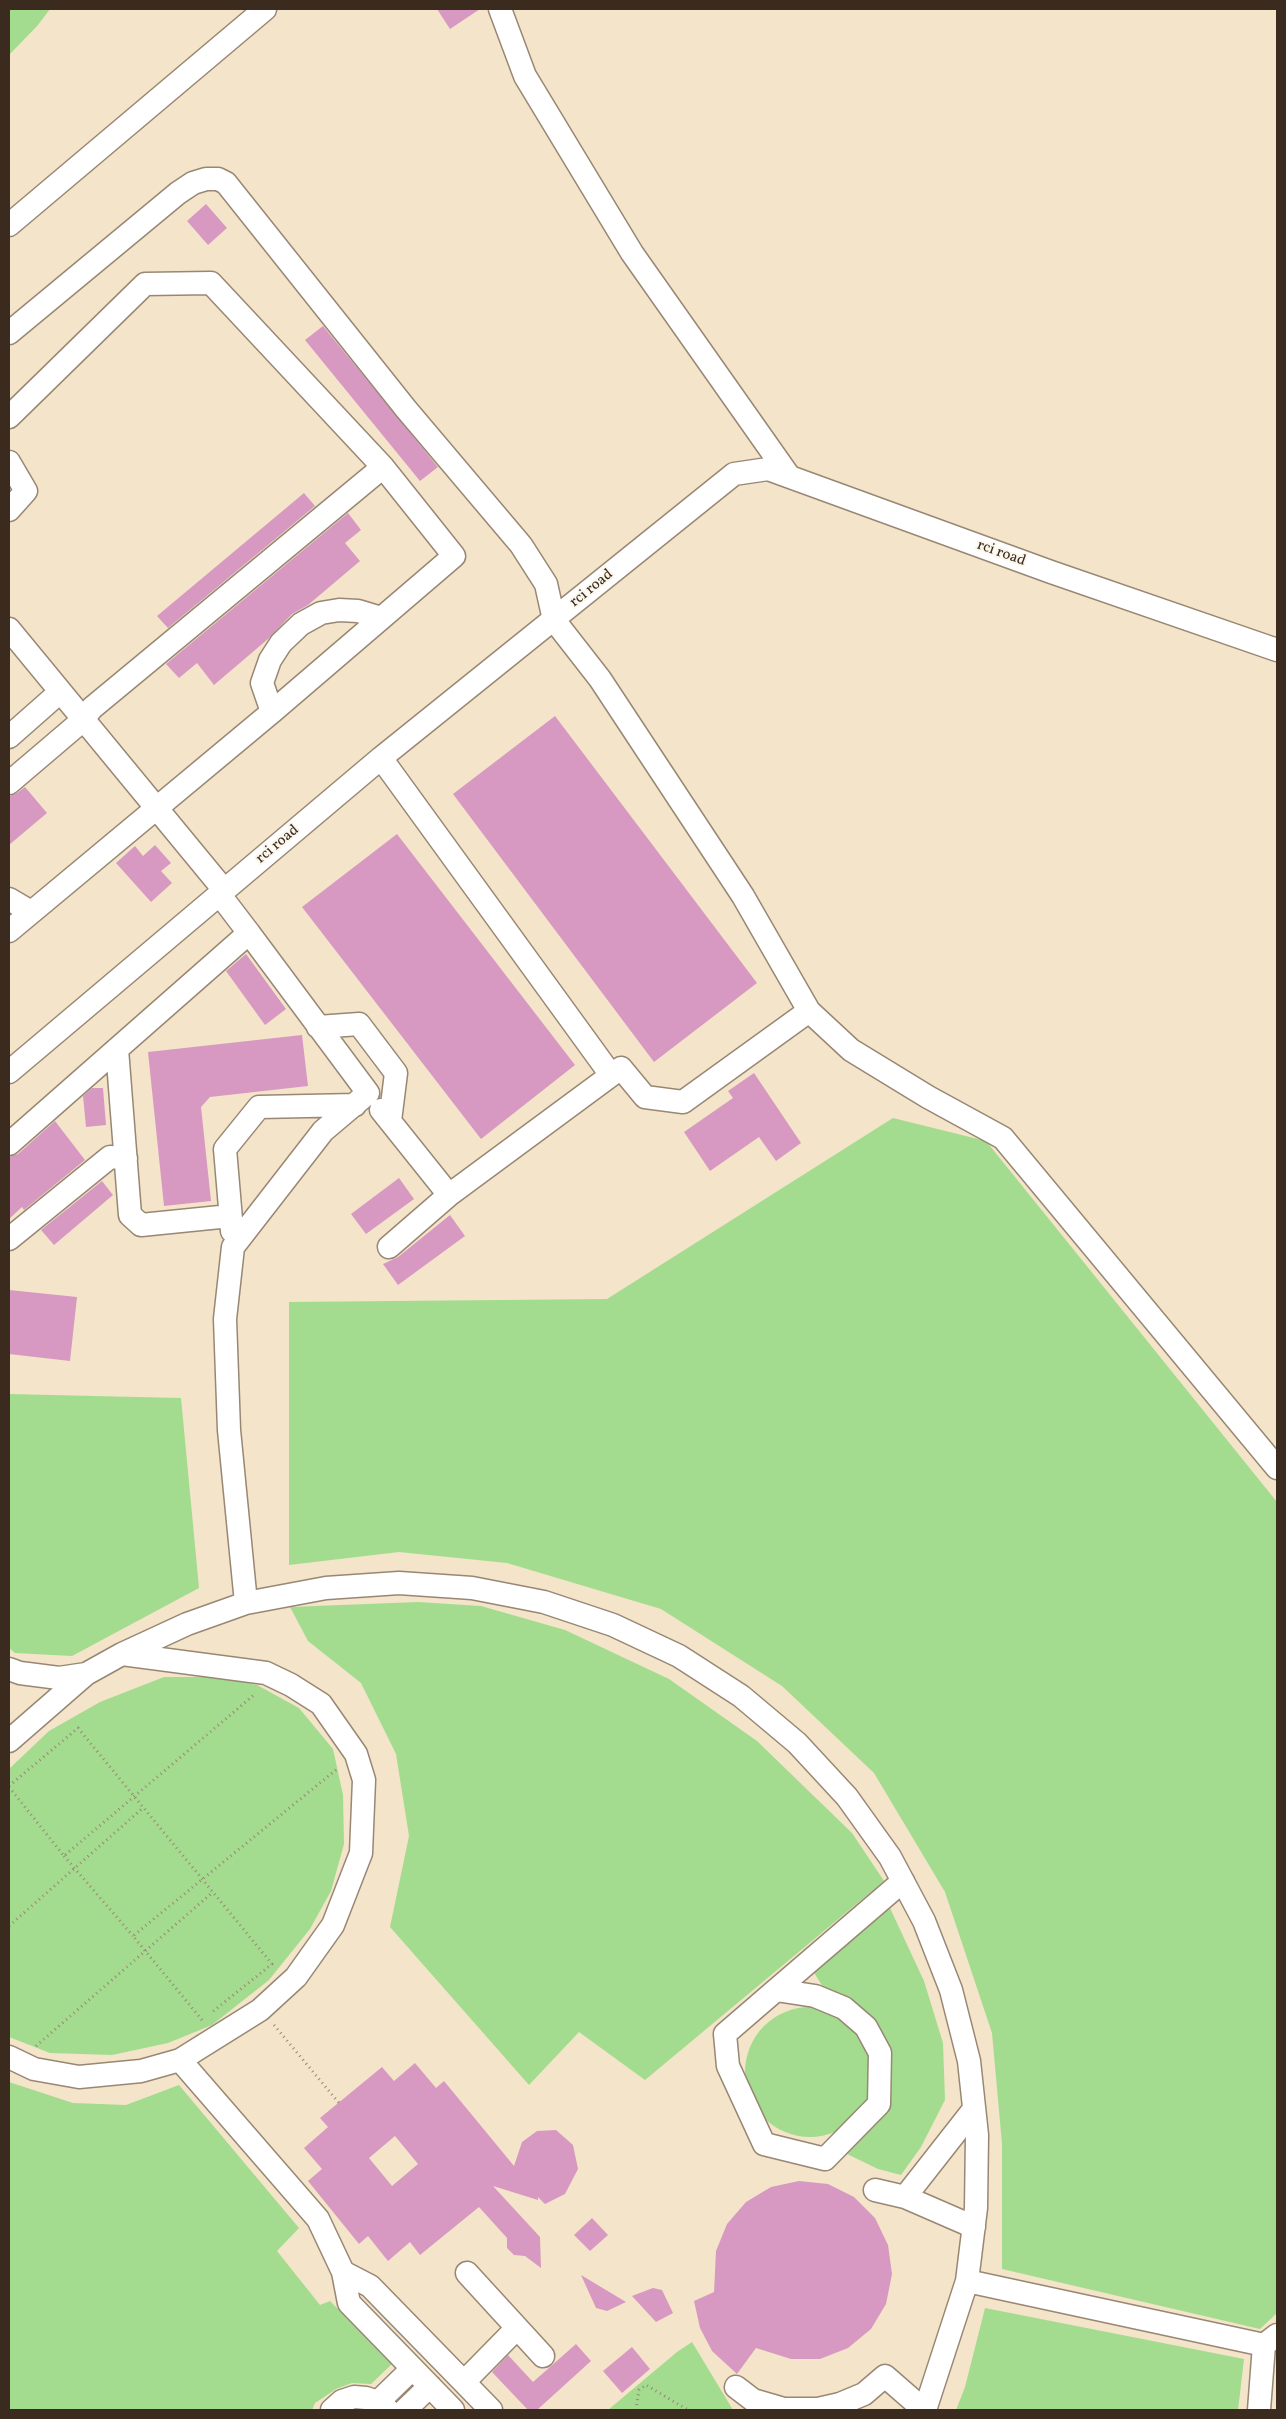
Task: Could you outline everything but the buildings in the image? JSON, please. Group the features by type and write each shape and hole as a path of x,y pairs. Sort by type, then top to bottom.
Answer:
{"street":[{"path":"9,225 265,9"},
{"path":"500,9 526,76 632,253 789,476"},
{"path":"9,333 193,183 218,178 226,183 344,333 521,545 546,584 554,620 600,679 738,888 809,1011 851,1050 928,1097 1003,1138 1277,1468"},
{"path":"9,417 145,284 210,283 382,467 454,556 272,712 9,931"},
{"path":"9,462 26,491 9,510"},
{"path":"9,784 84,720 92,708 382,467"},
{"name":"rci road","path":"9,1072 382,758 734,474 768,469 1051,572 1277,650"},
{"path":"272,712 262,683 270,660 281,643 301,624 321,612 339,610 358,611 381,618"},
{"path":"9,629 222,892 249,933 318,1027 362,1099 390,1121 449,1195"},
{"path":"9,737 60,692"},
{"path":"382,758 611,1075"},
{"path":"9,899 31,912"},
{"path":"9,1144 249,933"},
{"path":"389,1247 449,1195 621,1068 645,1097 683,1102 809,1011"},
{"path":"318,1027 359,1024 396,1073 390,1121"},
{"path":"117,1049 130,1215 141,1225 230,1216"},
{"path":"246,1603 229,1430 225,1319 233,1247 225,1149 259,1108 362,1099"},
{"path":"233,1247 323,1131 362,1099"},
{"path":"9,1239 110,1156 126,1158"},
{"path":"9,1741 86,1674 122,1654 187,1624 246,1603 326,1588 399,1583 472,1588 544,1602 614,1625 680,1656 741,1696 797,1743 847,1797 890,1857 924,1921 951,1990 969,2061 977,2135 974,2227 967,2281 924,2410 884,2376 864,2394 840,2404 818,2409 784,2409 753,2400 736,2387"},
{"path":"14,2059 34,2068 79,2077 141,2071 180,2060 260,2010 296,1977 333,1925 361,1853 364,1780 356,1754 321,1704 275,1677 258,1672 122,1654"},
{"path":"9,1669 20,1673 59,1678 86,1674"},
{"path":"776,1990 815,1996 844,2008 866,2027 880,2053 879,2104 826,2159 764,2144 728,2066 726,2034 776,1990 903,1881"},
{"path":"180,2060 318,2219 343,2272 348,2303 453,2410"},
{"path":"905,2197 974,2109"},
{"path":"875,2190 905,2197 974,2227"},
{"path":"343,2272 370,2286 491,2410"},
{"path":"467,2273 543,2356"},
{"path":"967,2281 1271,2340 1259,2410"},
{"path":"464,2382 517,2328"},
{"path":"332,2410 342,2401 354,2397 366,2398 383,2406 412,2369"},
{"path":"405,2410 430,2386"}],"path":[{"path":"64,1856 275,1677"},
{"path":"78,1728 272,1964 201,2020 133,1936 64,1856 9,1786 78,1728"},
{"path":"133,1936 201,1878 356,1754"},
{"path":"9,1926 144,1807"},
{"path":"14,2059 213,1892"},
{"path":"260,2010 339,2103"},
{"path":"636,2410 639,2390 646,2385 688,2410"}],"green space":[{"path":"9,9 50,9 38,25 9,55"},
{"path":"893,1118 986,1141 1277,1502 1277,2313 1260,2329 1002,2269 1002,2144 992,2033 945,1892 874,1773 782,1686 661,1609 507,1563 399,1552 289,1565 289,1302 607,1299"},
{"path":"9,1394 181,1398 199,1588 72,1656 15,1653 9,1648"},
{"path":"418,1602 481,1606 565,1630 669,1679 757,1741 852,1833 884,1881 645,2080 579,2032 529,2085 390,1927 409,1836 396,1754 361,1683 308,1641 290,1607"},
{"path":"164,1677 216,1677 257,1685 299,1708 333,1749 343,1795 344,1844 331,1891 310,1929 269,1980 212,2025 168,2043 112,2055 50,2053 9,2037 9,1769 49,1731 100,1702"},
{"path":"890,1908 924,1981 943,2043 945,2100 921,2147 901,2175 878,2169 843,2152 877,2116 892,2078 880,2034 825,1990 813,1971"},
{"path":"810,2007 835,2012 856,2026 870,2047 875,2072 870,2097 856,2118 835,2132 810,2137 785,2132 764,2118 750,2097 745,2072 750,2047 764,2026 785,2012"},
{"path":"9,2082 73,2103 126,2105 179,2085 299,2228 277,2251 320,2305 330,2301 392,2364 371,2384 352,2383 336,2389 315,2403 312,2410 9,2410"},
{"path":"985,2308 1244,2359 1238,2410 956,2410 965,2387"},
{"path":"692,2342 733,2410 608,2410 677,2352"}]}
